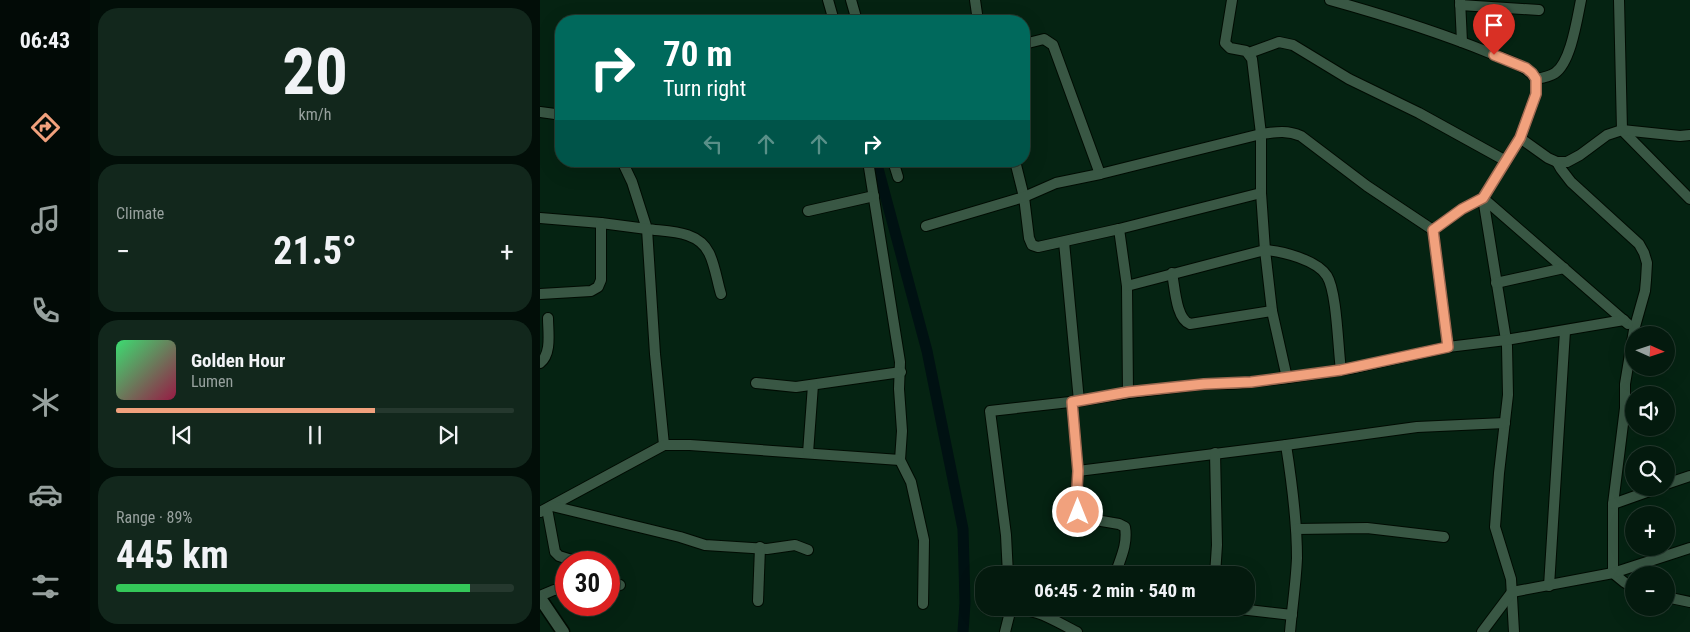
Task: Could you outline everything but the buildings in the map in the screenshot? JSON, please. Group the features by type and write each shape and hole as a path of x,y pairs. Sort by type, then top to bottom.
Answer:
{"street":[{"path":"828,0 832,15"},
{"path":"851,0 855,15"},
{"path":"975,0 977,15"},
{"path":"1232,0 1225,43 1230,48 1242,49 1249,53 1252,59 1261,134 1261,193 1265,250 1272,311 1287,378"},
{"path":"1330,0 1389,17 1462,42 1526,68 1536,79 1536,94 1520,138 1483,198 1462,209 1433,230"},
{"path":"1536,79 1556,73 1564,62 1572,40 1581,0"},
{"path":"1619,0 1622,130 1690,199"},
{"path":"1462,42 1460,3 1540,10"},
{"path":"1030,42 1044,39 1052,45 1100,174"},
{"path":"1249,53 1279,42 1293,45 1349,79 1419,113 1506,161"},
{"path":"540,112 555,114"},
{"path":"1520,138 1548,158 1557,162 1566,162 1580,155 1607,135 1622,130 1690,135"},
{"path":"926,226 1024,197 1056,183 1261,134 1279,131 1291,132 1301,136 1367,186 1433,230 1448,347"},
{"path":"1557,162 1571,182 1639,244 1644,252 1647,263 1645,291 1635,326"},
{"path":"625,167 632,182 647,229 655,354 664,445"},
{"path":"869,167 901,372 902,431 900,460 911,482 924,540 923,604"},
{"path":"895,167 898,177"},
{"path":"1016,167 1024,197 1029,238 1032,245 1042,246 1064,242 1261,193"},
{"path":"808,211 874,196"},
{"path":"1483,198 1630,326"},
{"path":"1483,198 1506,340 1508,395 1499,473 1496,527 1511,579 1514,632"},
{"path":"540,218 601,223 685,234 701,242 709,252 721,294"},
{"path":"540,294 591,291 598,287 601,280 601,223"},
{"path":"1119,229 1127,286 1128,392"},
{"path":"1064,242 1076,402 1078,471 1076,505 1080,517 1119,524 1125,528 1126,545 1118,566"},
{"path":"1127,286 1265,250 1280,251 1300,258 1326,274 1332,289 1341,370"},
{"path":"1496,283 1564,268"},
{"path":"1172,274 1181,316 1185,322 1190,324 1272,311"},
{"path":"540,363 548,353 548,318"},
{"path":"1008,566 1006,535 990,411 1076,402 1128,392 1287,378 1341,370 1448,347 1565,331 1624,320"},
{"path":"1549,586 1565,331"},
{"path":"756,382 796,387 901,372"},
{"path":"1613,573 1613,504 1625,408 1626,376"},
{"path":"808,453 813,385"},
{"path":"1078,471 1215,453 1286,446 1417,426 1505,423"},
{"path":"546,509 664,445 690,445 900,460"},
{"path":"1286,446 1293,487 1297,560 1290,632"},
{"path":"1215,453 1215,566"},
{"path":"1675,481 1690,476"},
{"path":"1613,504 1636,496"},
{"path":"546,509 680,537 705,545 767,548 796,545 808,550"},
{"path":"546,509 555,553"},
{"path":"1296,529 1366,528 1444,537"},
{"path":"758,601 760,547"},
{"path":"1482,632 1512,592 1613,573 1690,548"},
{"path":"1613,573 1625,583"},
{"path":"555,590 540,597 563,632"},
{"path":"1675,599 1690,602"},
{"path":"1255,611 1292,615"},
{"path":"1005,632 1009,616"},
{"path":"1041,616 1077,632"}],"waterway":[{"path":"878,167 927,351 963,529 965,603 963,632"}],"route":[{"path":"1078,512 1076,505 1078,471 1072,402 1128,392 1287,378 1354,368 1448,347 1433,230 1476,200 1483,198 1520,138 1536,94 1536,79 1532,73 1526,68 1494,55"}]}
